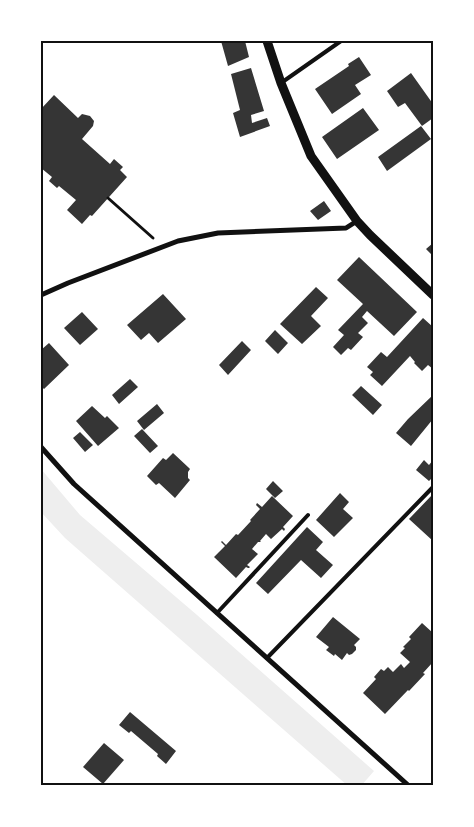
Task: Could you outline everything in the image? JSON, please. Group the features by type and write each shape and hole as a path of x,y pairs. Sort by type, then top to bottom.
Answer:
{"street":[{"path":"267,41 281,83 311,156 357,221 433,295"},
{"path":"41,295 178,242 218,233 346,228 357,221"},
{"path":"41,447 74,484 409,786"}],"lane":[{"path":"281,83 340,41"},
{"path":"267,658 433,486"},
{"path":"217,613 308,515"}],"path":[{"path":"108,198 149,235"}],"shaded area":[{"path":"41,469 80,515 374,771 361,786 348,786 65,538 41,512"}],"building":[{"path":"221,41 245,41 249,57 228,66"},
{"path":"359,57 371,75 355,85 361,94 332,114 315,89"},
{"path":"251,68 264,111 251,115 252,123 267,118 270,126 240,137 233,113 240,110 231,74"},
{"path":"411,73 433,104 433,118 422,126 405,103 398,107 387,91"},
{"path":"54,95 78,118 82,114 90,116 94,121 93,126 82,139 110,164 114,159 123,167 120,170 127,177 92,216 90,215 82,224 67,210 76,200 59,186 57,188 49,181 52,177 41,168 41,109"},
{"path":"363,108 379,130 337,159 322,137"},
{"path":"421,126 431,139 387,171 378,157"},
{"path":"324,201 331,211 318,220 310,211"},
{"path":"433,243 433,256 426,249"},
{"path":"359,257 417,312 394,336 367,311 362,317 368,323 358,333 363,337 351,350 348,348 341,355 333,347 344,335 338,330 363,304 337,280"},
{"path":"316,287 328,298 311,316 321,326 302,344 280,324"},
{"path":"163,294 186,319 158,343 149,333 141,340 127,325"},
{"path":"82,312 98,329 80,345 64,328"},
{"path":"423,318 433,327 433,369 428,365 422,371 410,356 382,386 370,375 373,372 367,367 381,352 387,357"},
{"path":"275,330 288,343 278,354 265,341"},
{"path":"242,341 251,350 228,375 219,365"},
{"path":"49,343 69,365 44,389 41,386 41,350"},
{"path":"130,379 138,387 119,404 112,395"},
{"path":"361,386 382,405 373,415 352,395"},
{"path":"433,395 433,419 411,446 396,433"},
{"path":"157,404 164,413 144,430 137,421"},
{"path":"92,406 105,418 107,416 119,428 98,446 76,421"},
{"path":"142,429 158,446 150,453 134,436"},
{"path":"80,432 93,445 85,452 73,438"},
{"path":"173,453 190,469 188,478 190,480 175,498 159,483 156,485 147,476 163,458 166,460"},
{"path":"424,460 429,465 433,460 433,477 429,481 416,470"},
{"path":"273,481 283,491 275,498 266,489"},
{"path":"340,493 349,502 343,509 353,518 334,537 316,520"},
{"path":"433,494 433,541 409,519"},
{"path":"272,496 293,516 283,527 284,531 282,529 271,539 266,534 261,542 258,542 252,549 258,554 247,565 250,567 246,567 236,578 214,557 225,546 222,541 226,545 251,521 260,509 256,505 257,503 262,507"},
{"path":"307,527 323,542 316,550 333,565 321,578 301,560 268,594 256,583"},
{"path":"333,617 360,639 354,645 356,650 349,655 347,653 342,660 326,650 329,647 316,637"},
{"path":"422,623 433,633 433,662 423,673 425,674 385,714 363,693 376,679 374,677 381,669 384,671 388,667 393,672 401,664 404,668 410,662 400,653 411,639 409,637"},
{"path":"130,712 176,751 166,764 157,756 158,754 131,731 129,733 119,725"},
{"path":"104,743 124,760 103,784 83,767"}]}
